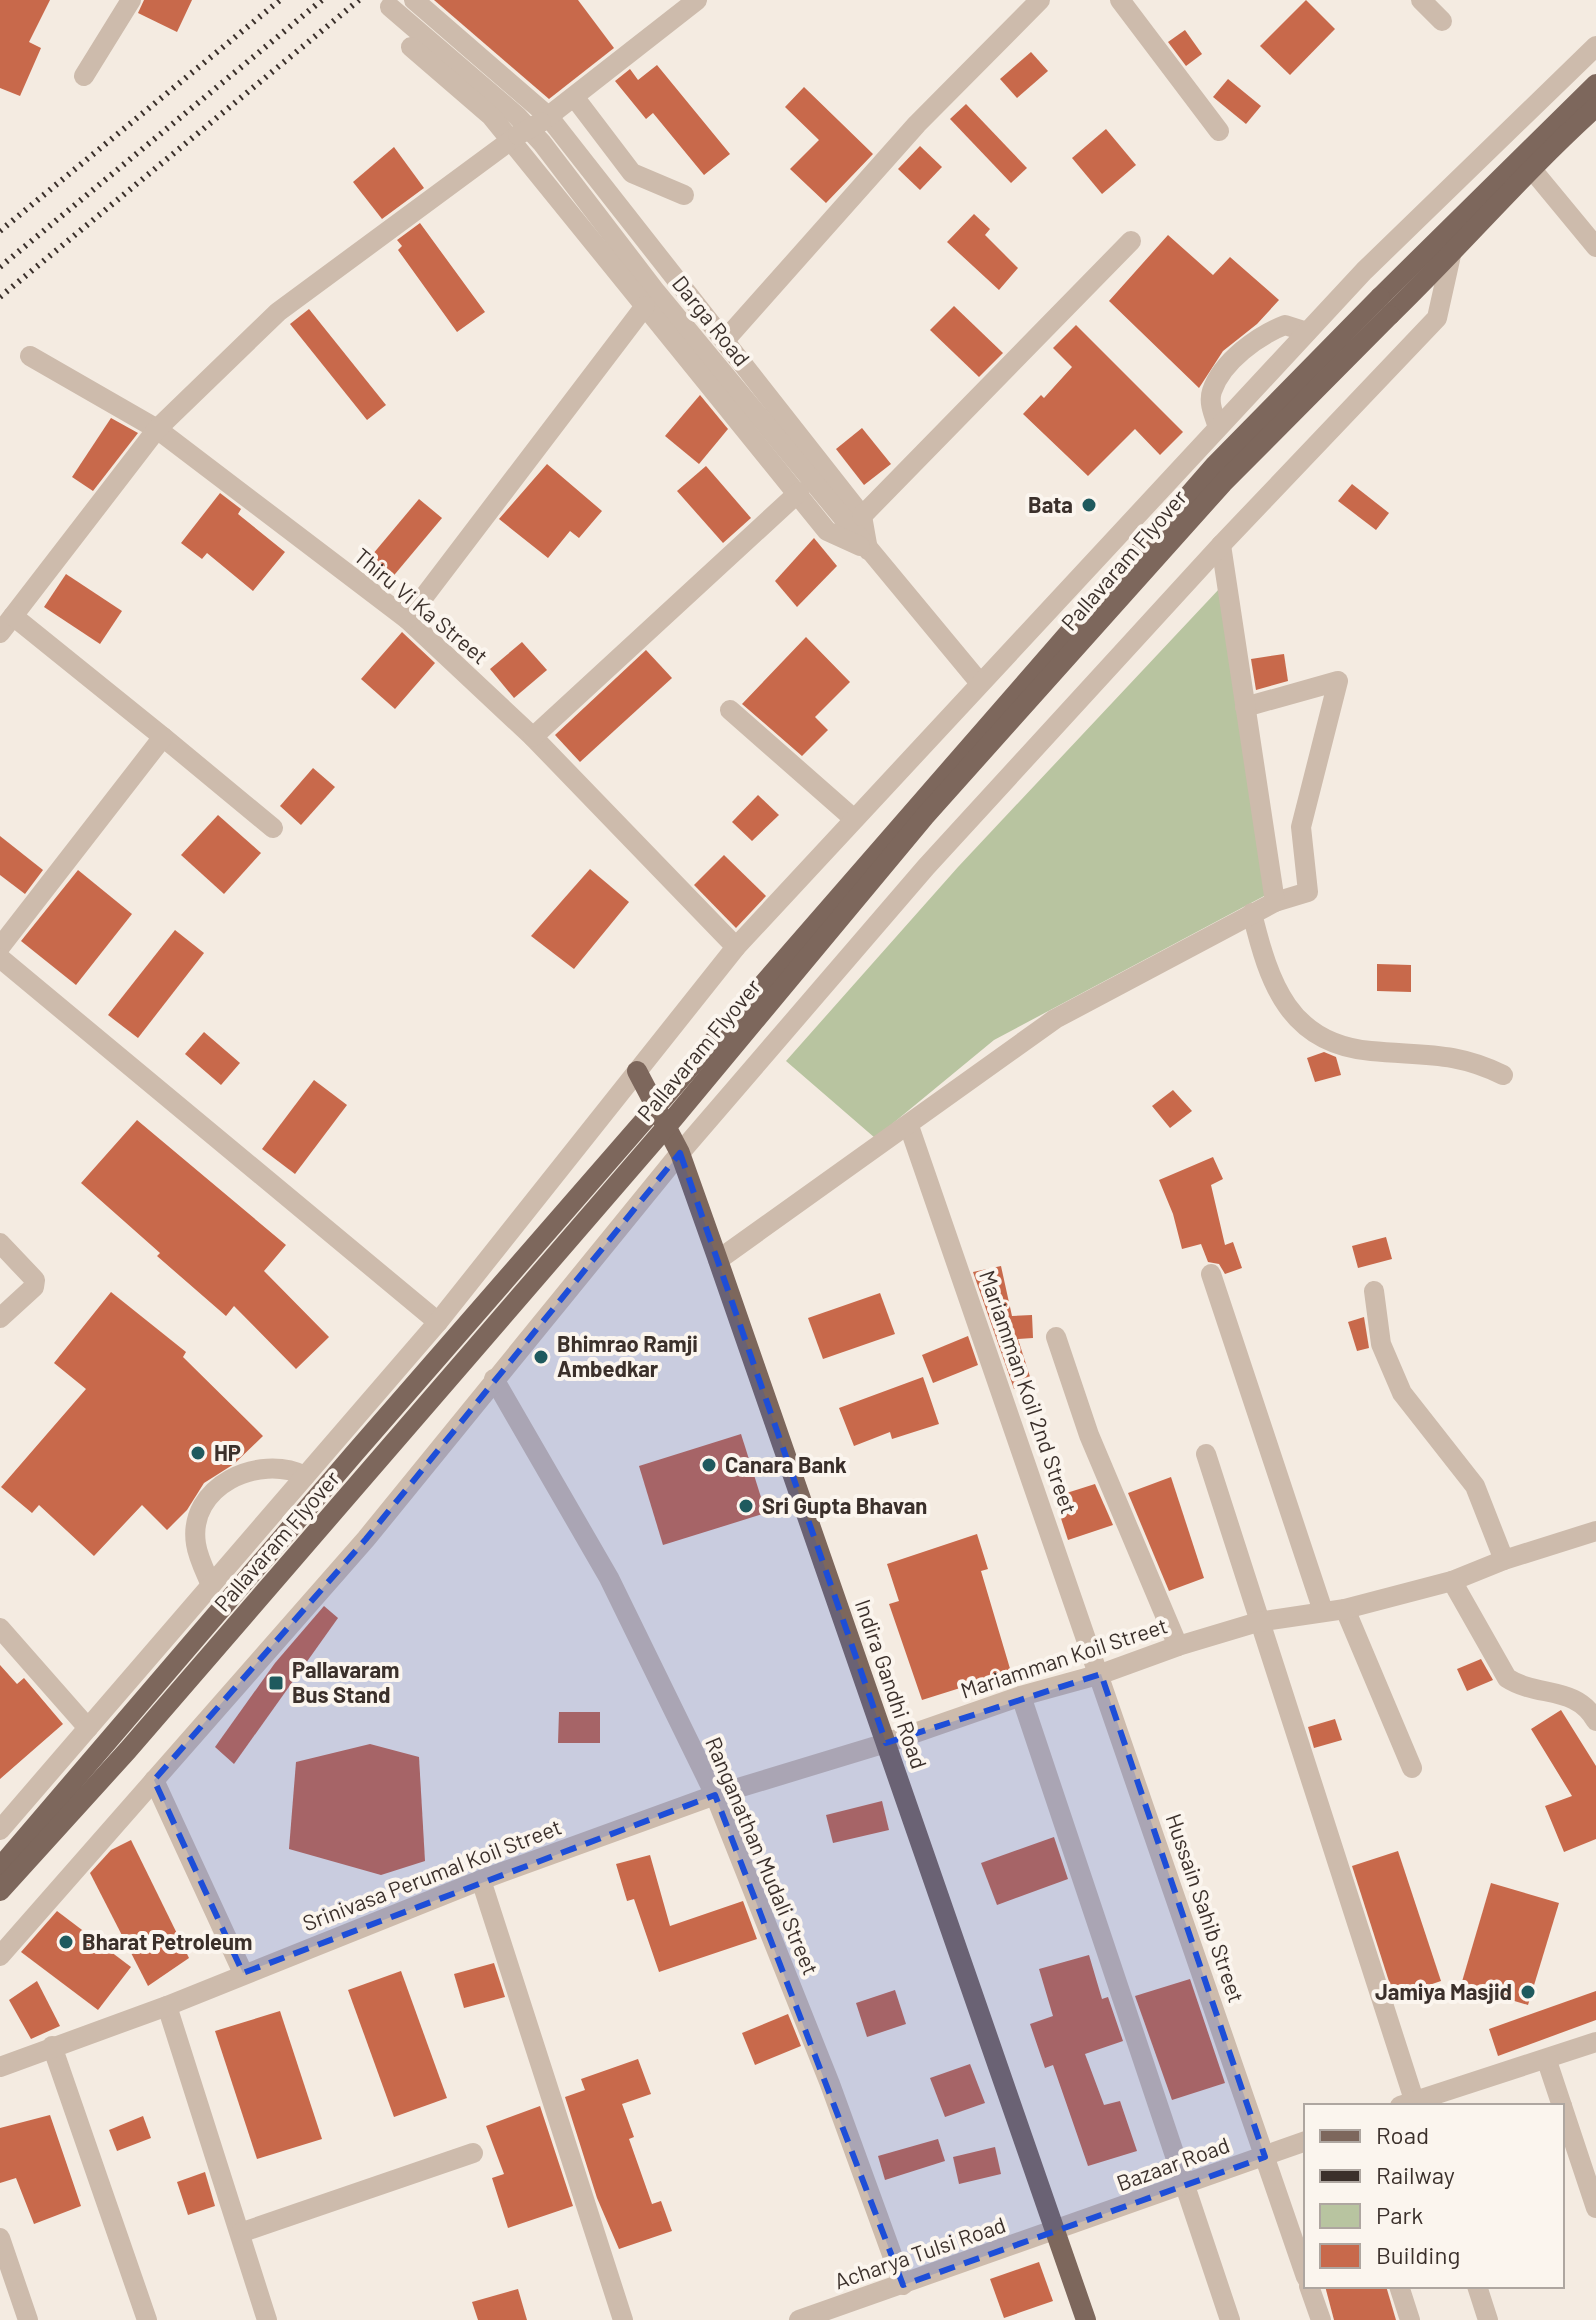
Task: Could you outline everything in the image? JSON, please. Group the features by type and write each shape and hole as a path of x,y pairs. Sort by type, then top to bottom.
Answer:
{"main road":[{"path":"1443,249 1596,84"},
{"path":"1443,249 1596,107"},
{"name":"Pallavaram Flyover","path":"0,1867 1182,502 1443,249"},
{"name":"Pallavaram Flyover","path":"0,1891 138,1738 664,1130 925,816 1385,306"},
{"name":"Indira Gandhi Road","path":"637,1071 680,1153 1086,2320"}],"street":[{"path":"84,76 131,0"},
{"path":"414,0 544,119 614,199 862,516 868,550"},
{"path":"0,633 157,429 278,312 515,138 575,98 697,0"},
{"path":"725,340 917,124 1040,0"},
{"path":"1120,0 1219,131"},
{"path":"1421,0 1442,21"},
{"name":"Darga Road","path":"390,7 517,116 542,143 656,292 980,683"},
{"path":"0,1830 438,1322 736,947 1364,271 1482,160 1596,46"},
{"path":"411,47 515,138 645,306 799,492 827,531 868,550"},
{"path":"575,98 632,173 684,195"},
{"path":"1530,167 1596,247"},
{"path":"614,199 632,173"},
{"path":"862,516 1131,241"},
{"path":"0,1956 366,1539 680,1153 926,867 1221,545 1437,318 1443,249"},
{"path":"407,619 645,306"},
{"path":"1218,427 1210,406 1212,389 1232,363 1263,334 1274,329 1285,325 1307,332"},
{"name":"Thiru Vi Ka Street","path":"30,356 157,429 407,619 533,737 736,947"},
{"path":"533,737 799,492"},
{"path":"1221,545 1275,902"},
{"path":"13,616 273,828"},
{"path":"718,1260 1055,1019 1252,913 1308,892 1301,827 1338,681 1245,707"},
{"path":"730,710 854,819"},
{"path":"0,947 163,737"},
{"path":"1252,913 1273,983 1291,1015 1317,1035 1342,1047 1372,1052 1446,1054 1476,1061 1503,1075"},
{"path":"0,958 438,1322"},
{"name":"Mariamman Koil 2nd Street","path":"909,1126 1101,1674"},
{"path":"0,1243 35,1280 34,1287 0,1318"},
{"path":"1211,1274 1323,1611"},
{"path":"1374,1291 1381,1344 1402,1393 1475,1486 1504,1560"},
{"path":"1056,1337 1089,1435 1178,1646"},
{"name":"Ranganathan Mudali Street","path":"494,1379 603,1566 715,1795 830,2084 903,2285"},
{"path":"1206,1454 1410,2104 1547,2061 1596,2042"},
{"path":"211,1585 196,1543 199,1517 210,1497 238,1473 259,1466 292,1469 305,1476"},
{"name":"Mariamman Koil Street","path":"886,1743 1021,1696 1101,1674 1258,1622 1345,1609 1452,1581 1504,1560 1596,1531"},
{"path":"1452,1581 1507,1678 1520,1687 1546,1690 1585,1703 1596,1721"},
{"path":"1345,1609 1412,1768"},
{"path":"0,1628 88,1728"},
{"name":"Hussain Sahib Street","path":"1101,1674 1304,2271"},
{"path":"1021,1696 1182,2186 1230,2320"},
{"name":"Srinivasa Perumal Koil Street","path":"0,2067 167,2006 481,1880 715,1795 886,1743"},
{"path":"154,1780 243,1973"},
{"path":"481,1880 623,2320"},
{"path":"167,2006 267,2320"},
{"path":"52,2046 147,2320"},
{"path":"1547,2061 1561,2104"},
{"path":"1564,2112 1596,2208"},
{"name":"Bazaar Road","path":"1056,2231 1304,2142"},
{"path":"240,2233 473,2153"},
{"name":"Acharya Tulsi Road","path":"799,2320 853,2312 903,2285 1056,2231"},
{"path":"0,2238 28,2320"},
{"path":"1310,2288 1321,2320"},
{"path":"1400,2288 1410,2320"},
{"path":"1478,2288 1488,2320"}],"highlighted area":[{"path":"680,1153 886,1743 1101,1674 1265,2157 903,2285 715,1795 243,1973 154,1780 366,1539"}],"green space":[{"path":"1220,588 1266,895 994,1040 875,1138 786,1061 958,867"}],"building":[{"path":"0,0 50,0 29,42 41,48 20,96 0,88"},
{"path":"144,0 192,0 177,32 138,13"},
{"path":"434,0 578,0 614,48 549,99"},
{"path":"1306,0 1335,29 1290,75 1260,46"},
{"path":"1185,30 1202,54 1186,66 1168,42"},
{"path":"1031,52 1048,71 1017,98 1000,79"},
{"path":"657,65 730,154 704,175 653,113 646,119 615,81 630,69 638,80"},
{"path":"1228,79 1261,106 1246,124 1213,97"},
{"path":"804,87 873,154 826,203 790,169 819,140 785,107"},
{"path":"966,104 1027,168 1011,183 950,119"},
{"path":"1106,129 1136,165 1102,194 1072,158"},
{"path":"920,146 942,167 920,190 898,169"},
{"path":"394,147 424,188 382,219 353,182"},
{"path":"974,214 990,229 985,235 1018,268 999,290 947,242"},
{"path":"420,223 485,312 457,332 398,250 402,246 397,240"},
{"path":"1168,235 1213,275 1230,257 1279,300 1257,324 1223,351 1199,388 1109,301"},
{"path":"954,306 1003,353 979,377 930,330"},
{"path":"309,309 386,405 367,420 290,324"},
{"path":"1076,325 1183,432 1160,455 1135,429 1088,476 1023,414 1041,395 1044,398 1072,367 1053,348"},
{"path":"700,395 728,429 699,464 665,436"},
{"path":"111,418 138,433 93,491 72,477"},
{"path":"862,428 891,464 864,485 836,449"},
{"path":"547,464 602,511 579,538 570,531 548,558 499,519"},
{"path":"706,466 751,518 723,543 677,491"},
{"path":"1352,484 1389,513 1376,530 1338,501"},
{"path":"220,493 241,509 238,514 285,552 253,591 207,553 202,559 181,543"},
{"path":"419,499 442,518 385,586 362,567"},
{"path":"814,538 837,566 797,607 775,581"},
{"path":"66,574 122,611 100,644 44,607"},
{"path":"402,632 435,663 395,709 361,679"},
{"path":"806,637 850,682 815,717 828,730 802,756 742,704"},
{"path":"522,642 547,670 514,698 490,669"},
{"path":"646,650 672,678 580,762 555,735"},
{"path":"1284,654 1288,681 1256,690 1251,659"},
{"path":"313,768 335,787 301,825 280,806"},
{"path":"758,795 779,815 752,841 732,822"},
{"path":"218,815 261,853 224,894 181,855"},
{"path":"0,836 43,870 25,894 0,875"},
{"path":"724,855 766,896 736,928 694,885"},
{"path":"590,869 629,902 574,969 531,936"},
{"path":"78,870 132,914 76,985 21,941"},
{"path":"175,930 204,953 138,1038 108,1015"},
{"path":"1377,964 1411,965 1411,992 1377,991"},
{"path":"204,1032 240,1063 221,1085 185,1054"},
{"path":"1324,1052 1336,1057 1341,1075 1315,1082 1307,1058"},
{"path":"314,1080 347,1105 295,1174 262,1149"},
{"path":"1173,1090 1192,1111 1170,1128 1152,1106"},
{"path":"137,1120 286,1245 264,1271 329,1337 296,1369 234,1306 226,1316 157,1256 160,1253 81,1183"},
{"path":"1213,1157 1223,1179 1211,1185 1225,1245 1233,1242 1242,1268 1225,1274 1219,1264 1208,1262 1201,1244 1182,1249 1173,1214 1159,1180"},
{"path":"1386,1237 1392,1259 1358,1268 1352,1246"},
{"path":"1001,1266 1012,1316 1032,1315 1033,1338 1018,1339 1032,1383 1014,1389 973,1272"},
{"path":"111,1292 186,1352 183,1357 263,1436 234,1464 204,1483 187,1510 167,1530 142,1505 94,1556 39,1505 32,1513 1,1487 86,1389 54,1363"},
{"path":"880,1293 895,1334 823,1359 808,1318"},
{"path":"1364,1317 1369,1348 1357,1351 1348,1322"},
{"path":"968,1336 978,1365 933,1383 922,1355"},
{"path":"923,1377 939,1424 892,1439 890,1432 854,1446 839,1408"},
{"path":"741,1434 766,1513 663,1545 639,1466"},
{"path":"1171,1477 1204,1578 1169,1591 1128,1493"},
{"path":"1095,1484 1113,1525 1068,1540 1054,1497"},
{"path":"977,1534 988,1569 981,1571 1011,1672 922,1700 889,1604 899,1601 887,1564"},
{"name":"Pallavaram Bus Stand","path":"324,1606 338,1618 234,1764 215,1747 275,1663"},
{"path":"1481,1659 1493,1680 1467,1691 1457,1669"},
{"path":"0,1665 17,1684 24,1678 63,1724 0,1779"},
{"path":"1561,1710 1596,1766 1596,1839 1564,1852 1545,1806 1572,1796 1531,1729"},
{"path":"559,1712 600,1712 600,1743 558,1743"},
{"path":"1335,1719 1342,1740 1314,1748 1308,1727"},
{"path":"370,1744 419,1757 425,1861 381,1875 289,1849 296,1762"},
{"path":"882,1801 889,1830 833,1843 826,1815"},
{"path":"1054,1837 1068,1879 997,1905 981,1863"},
{"path":"131,1840 189,1958 148,1986 90,1873 111,1850"},
{"path":"1398,1851 1441,1981 1394,1997 1352,1866"},
{"path":"650,1855 670,1926 743,1901 757,1939 659,1972 634,1899 627,1901 616,1864"},
{"path":"1491,1883 1559,1903 1528,2005 1461,1985"},
{"path":"57,1911 131,1967 98,2010 21,1952"},
{"path":"1089,1955 1102,1999 1108,1997 1123,2041 1085,2054 1104,2105 1120,2101 1137,2151 1088,2166 1053,2065 1045,2068 1030,2024 1053,2016 1039,1969"},
{"path":"494,1963 505,1997 464,2008 454,1974"},
{"path":"401,1971 447,2098 394,2117 348,1990"},
{"path":"1190,1979 1225,2083 1172,2100 1135,1996"},
{"path":"37,1981 60,2026 31,2039 9,2000"},
{"path":"895,1990 906,2024 867,2037 856,2003"},
{"path":"1596,1991 1596,2020 1498,2056 1489,2029"},
{"path":"280,2011 322,2139 257,2159 215,2031"},
{"path":"788,2014 801,2046 755,2065 742,2033"},
{"path":"638,2059 651,2094 622,2104 634,2137 629,2139 652,2204 661,2201 672,2231 619,2249 597,2198 565,2097 585,2090 581,2079"},
{"path":"970,2064 985,2103 945,2117 930,2078"},
{"path":"540,2106 573,2206 508,2228 492,2178 504,2174 486,2126"},
{"path":"50,2115 81,2206 34,2224 16,2178 0,2183 0,2128"},
{"path":"143,2116 151,2138 117,2151 109,2130"},
{"path":"938,2139 945,2161 885,2180 878,2156"},
{"path":"995,2147 1001,2174 959,2184 953,2157"},
{"path":"205,2172 215,2206 188,2215 177,2182"},
{"path":"1039,2262 1053,2301 1004,2318 990,2279"},
{"path":"1326,2288 1387,2288 1396,2320 1334,2320"},
{"path":"518,2289 527,2320 478,2320 472,2302"}],"railway":[{"path":"0,231 280,0"},
{"path":"0,267 322,0"},
{"path":"0,297 359,0"}],"place":[{"name":"Bata","path":"1089,505"},
{"name":"Bhimrao Ramji Ambedkar","path":"541,1357"},
{"name":"HP","path":"198,1453"},
{"name":"Canara Bank","path":"709,1465"},
{"name":"Sri Gupta Bhavan","path":"746,1506"},
{"name":"Pallavaram Bus Stand","path":"276,1683"},
{"name":"Bharat Petroleum","path":"66,1942"},
{"name":"Jamiya Masjid","path":"1528,1992"}]}
